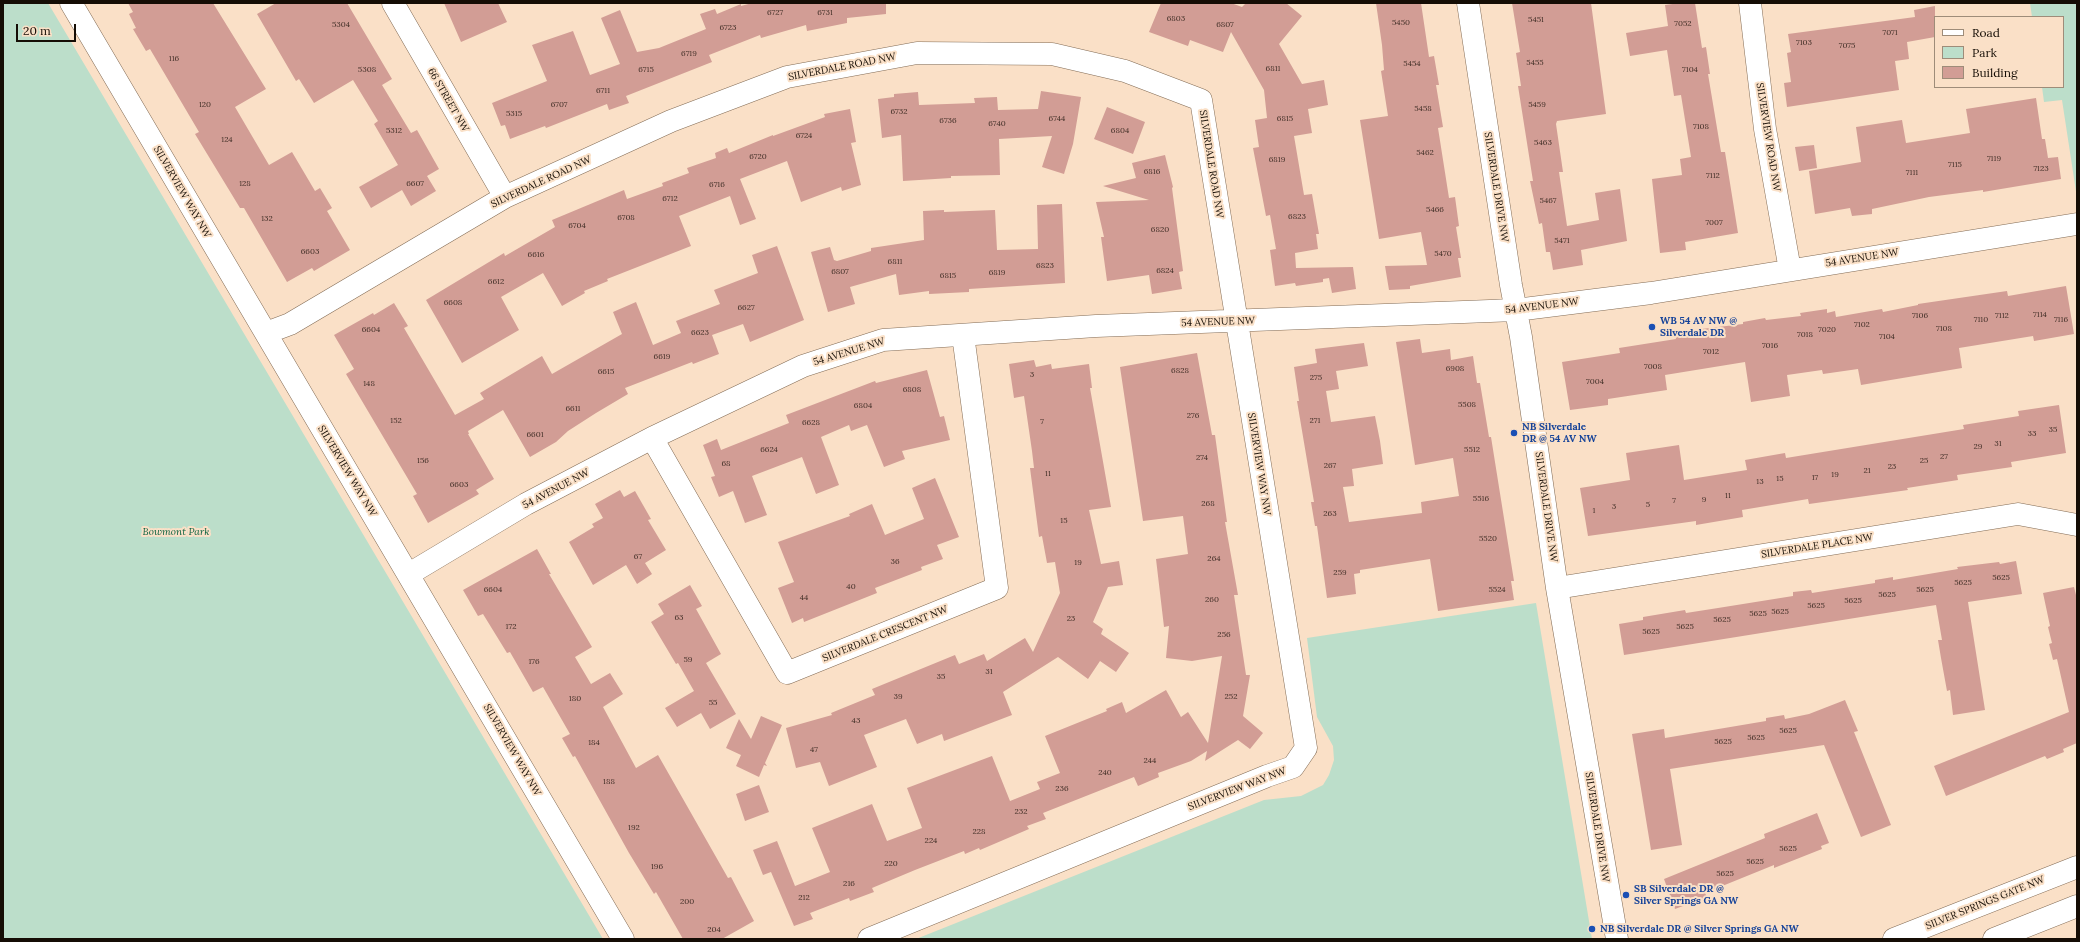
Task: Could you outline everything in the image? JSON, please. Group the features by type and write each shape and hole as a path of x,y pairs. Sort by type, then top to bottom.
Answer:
{"street":[{"name":"SILVERVIEW WAY NW","path":"71,3 623,939"},
{"name":"66 STREET NW","path":"393,3 505,197"},
{"name":"SILVERDALE DRIVE NW","path":"1468,3 1516,310 1557,588 1617,939"},
{"name":"SILVERVIEW ROAD NW","path":"1750,3 1765,130 1790,270"},
{"name":"SILVERDALE ROAD NW","path":"266,333 290,324 505,197 671,121 787,77 916,53 1052,54 1125,71 1202,100 1236,320"},
{"name":"54 AVENUE NW","path":"409,574 526,504 652,438 803,366 883,340 1096,326 1516,310 1651,293 2077,224"},
{"name":"SILVERVIEW WAY NW","path":"869,939 1267,776 1293,767 1306,748 1236,320"},
{"name":"SILVERDALE CRESCENT NW","path":"652,438 787,673 998,588 963,335"},
{"name":"SILVERDALE PLACE NW","path":"1557,588 2018,514 2077,525"},
{"name":"SILVER SPRINGS GATE NW","path":"1894,939 2077,867"},
{"path":"1994,939 2077,906"}],"green space":[{"name":"Bowmont Park","path":"3,3 48,3 603,939 3,939"},
{"path":"2030,3 2077,3 2077,198 2062,100 2044,102 2042,88 2064,88 2064,16 2032,16"},
{"path":"1536,603 1592,939 916,939 1264,800 1301,796 1323,785 1329,775 1334,760 1333,746 1317,717 1307,638"}],"building":[{"path":"128,3 213,3 266,89 235,107 269,165 292,152 315,191 320,188 332,208 327,211 350,250 314,271 312,268 287,282 244,208 240,208 195,134 199,132 150,49 146,51 133,29 136,28 129,14 133,12"},
{"path":"276,3 347,3 392,79 382,85 411,133 417,130 439,169 427,176 436,191 411,206 402,190 371,208 359,187 398,165 374,124 378,121 353,80 314,103 299,79 296,81 257,14"},
{"path":"444,3 498,3 507,22 461,42"},
{"path":"752,3 886,3 886,14 847,18 847,23 807,31 806,25 761,38 760,35 709,55 712,62 626,96 629,103 609,110 607,104 546,128 545,126 510,139 505,125 501,126 492,103 547,81 532,45 573,31 590,75 620,64 601,18 620,10 637,52 659,48 706,29 700,14 715,9 717,14 741,4 741,6"},
{"path":"1161,3 1231,3 1242,7 1246,3 1286,3 1302,16 1279,44 1302,84 1324,80 1328,105 1308,109 1312,133 1294,136 1304,195 1312,194 1319,234 1316,234 1318,249 1295,253 1296,268 1353,267 1356,289 1332,293 1329,278 1323,279 1323,282 1296,286 1295,283 1275,286 1270,250 1276,249 1270,215 1266,216 1253,148 1259,147 1255,120 1267,118 1264,90 1231,32 1223,52 1190,40 1188,46 1149,32"},
{"path":"1376,3 1421,3 1429,57 1434,56 1439,85 1436,85 1443,127 1438,128 1449,198 1455,197 1459,226 1456,227 1461,258 1458,258 1461,277 1410,286 1410,289 1389,290 1385,266 1427,265 1421,232 1379,239 1360,120 1388,116 1381,71 1384,70"},
{"path":"1512,3 1591,3 1606,114 1557,121 1556,124 1563,172 1559,172 1567,226 1599,220 1595,193 1620,189 1627,241 1581,250 1583,265 1553,270 1550,252 1546,252 1542,223 1539,224 1530,181 1533,181 1518,86 1521,86 1516,53 1520,52"},
{"path":"1695,3 1702,48 1706,47 1710,74 1708,74 1721,152 1725,152 1738,233 1685,242 1686,250 1660,253 1652,179 1682,175 1680,159 1691,157 1681,95 1674,96 1667,50 1630,56 1626,33 1668,26 1665,5"},
{"path":"1935,6 1934,37 1907,42 1909,59 1895,61 1899,90 1787,107 1784,83 1791,82 1787,53 1791,52 1788,34 1915,17 1914,10"},
{"path":"1041,91 1081,97 1073,144 1064,174 1042,167 1052,136 999,139 1000,175 951,176 951,178 903,181 901,135 882,138 878,99 894,97 894,94 918,92 919,105 975,103 974,98 997,97 998,110 1038,109"},
{"path":"2036,98 2042,139 2045,139 2048,158 2058,157 2061,179 1983,192 1983,190 1929,197 1872,209 1872,214 1852,216 1850,208 1815,214 1809,171 1861,162 1856,127 1902,120 1906,143 1970,133 1966,109"},
{"path":"1107,107 1145,122 1133,154 1094,139"},
{"path":"850,109 856,142 851,143 861,185 842,191 841,187 801,202 787,161 740,179 756,219 740,225 730,196 679,216 691,246 607,279 608,281 584,291 585,293 562,306 543,273 501,297 519,330 462,363 426,300 504,253 505,256 555,227 552,220 624,190 627,199 663,186 662,183 689,173 687,168 716,158 715,153 727,148 729,153 773,135 825,117 824,114"},
{"path":"1814,145 1817,168 1799,171 1795,147"},
{"path":"1165,155 1173,187 1183,271 1179,272 1182,289 1152,294 1149,275 1107,281 1101,237 1104,237 1096,202 1149,200 1103,186 1136,178 1132,163"},
{"path":"1062,204 1065,283 969,289 969,292 929,294 929,291 899,295 896,274 850,287 855,304 828,312 811,252 830,247 834,260 837,261 871,251 871,248 924,240 923,211 944,210 944,212 995,210 997,250 1038,249 1037,205"},
{"path":"777,246 804,320 750,342 743,324 712,335 719,354 693,364 692,362 625,388 628,394 568,431 556,442 530,457 503,410 468,431 468,434 494,479 476,490 479,494 428,523 413,496 417,494 346,374 354,369 334,335 394,303 408,326 404,328 455,415 484,399 480,393 542,356 552,374 622,334 613,312 636,302 653,345 681,333 676,321 720,304 714,290 758,273 752,255"},
{"path":"2066,286 2074,334 2034,341 2033,336 1959,348 1962,368 1861,385 1858,369 1823,374 1822,370 1787,375 1790,396 1751,402 1745,362 1665,375 1667,390 1608,399 1608,405 1570,410 1562,362 1620,353 1619,348 1676,339 1675,334 1686,333 1685,331 1743,324 1743,322 1765,318 1766,320 1801,316 1800,313 1827,309 1827,313 1835,311 1836,317 1882,309 1883,312 1918,304 2007,291 2008,296"},
{"path":"1420,339 1422,353 1450,349 1451,360 1473,356 1477,383 1480,383 1489,437 1491,437 1514,581 1511,581 1514,600 1438,611 1430,559 1360,570 1360,573 1354,574 1356,594 1327,598 1317,526 1315,526 1311,502 1314,502 1297,401 1299,401 1294,367 1317,363 1315,349 1364,343 1368,366 1336,371 1339,389 1326,391 1331,422 1375,416 1380,441 1383,464 1352,469 1354,486 1343,487 1349,522 1422,513 1421,502 1459,496 1453,458 1415,465 1396,342"},
{"path":"1197,353 1212,435 1215,435 1227,522 1225,522 1238,595 1234,595 1246,675 1250,675 1243,716 1263,733 1250,749 1238,740 1205,761 1207,751 1191,761 1158,773 1159,777 1138,786 1134,777 1043,813 1046,819 1027,826 1029,829 980,850 979,848 965,854 964,851 872,888 874,892 850,901 849,898 810,913 813,919 794,926 771,872 763,875 753,850 777,841 795,886 830,872 812,828 872,804 887,841 922,828 907,788 992,756 1010,801 1040,789 1037,782 1060,773 1045,736 1107,711 1106,709 1122,702 1126,713 1166,690 1181,717 1188,712 1208,743 1222,656 1192,661 1166,658 1169,626 1164,627 1156,559 1188,554 1183,516 1143,521 1120,367"},
{"path":"1034,360 1036,367 1051,364 1052,369 1089,364 1092,388 1090,388 1111,507 1089,510 1101,564 1119,561 1123,585 1108,587 1093,622 1103,629 1101,634 1129,653 1116,672 1100,661 1088,679 1058,657 1003,692 1012,715 944,741 942,734 917,744 906,719 864,735 877,767 829,786 820,762 796,768 786,728 832,715 831,713 875,695 872,689 955,655 959,664 984,654 987,661 1025,638 1033,652 1060,593 1055,562 1047,563 1042,536 1039,537 1030,468 1034,468 1024,396 1014,398 1009,364"},
{"path":"927,370 940,417 944,416 950,440 902,451 905,459 884,467 867,425 851,431 849,425 821,437 839,485 816,494 802,457 752,476 767,515 745,523 733,491 719,497 711,477 715,476 703,445 717,439 721,450 789,423 786,415 875,381 876,383"},
{"path":"2059,405 2066,453 2011,462 2012,467 1957,475 1958,480 1907,488 1908,490 1809,504 1808,499 1742,510 1743,517 1696,525 1696,521 1588,536 1580,488 1630,480 1626,453 1679,445 1684,480 1747,470 1745,460 1785,453 1786,458 1964,429 1963,425 2019,416 2018,411"},
{"path":"935,478 959,537 937,545 943,559 921,567 922,570 875,588 877,593 804,622 803,618 792,623 778,588 794,582 778,542 850,516 849,514 872,504 885,535 924,519 912,488"},
{"path":"620,490 624,497 635,491 651,519 648,520 666,550 645,563 652,574 637,584 626,565 593,585 569,542 594,527 592,524 603,518 595,504"},
{"path":"537,549 551,574 549,574 592,647 575,657 591,684 610,673 623,694 603,707 636,768 658,755 728,878 731,877 754,921 722,939 683,939 656,892 654,894 629,853 575,756 573,757 562,738 570,734 543,687 533,692 510,652 507,653 483,614 478,616 463,590"},
{"path":"2016,561 2022,594 1968,602 1985,710 1953,715 1950,690 1947,691 1938,640 1942,640 1936,605 1624,655 1619,624 1643,620 1643,617 1685,610 1686,613 1793,596 1793,592 1811,590 1812,593 1875,583 1875,580 1893,577 1893,580 1958,569 1957,567 1999,562 2000,564"},
{"path":"690,585 702,606 696,609 721,654 706,663 736,714 710,729 701,713 677,727 665,708 694,691 678,663 676,664 651,622 664,614 658,604"},
{"path":"2074,587 2077,599 2077,743 2063,749 2064,752 2047,759 2045,756 1946,796 1934,766 2069,712 2057,659 2053,660 2049,644 2052,643 2048,627 2050,626 2043,593"},
{"path":"1845,700 1858,731 1854,732 1891,825 1861,837 1824,745 1670,769 1682,845 1651,850 1632,734 1664,729 1665,738 1766,721 1766,718 1784,715 1785,719 1809,714"},
{"path":"761,716 782,725 765,763 767,766 764,765 759,777 736,766 741,755 726,748 739,719 751,739"},
{"path":"759,785 769,812 745,821 736,794"},
{"path":"1817,813 1829,843 1821,846 1822,849 1774,868 1774,865 1705,893 1707,897 1675,909 1664,879 1765,838 1764,834"}],"place":[{"name":"WB 54 AV NW @ Silverdale DR","path":"1652,327"},
{"name":"NB Silverdale DR @ 54 AV NW","path":"1514,433"},
{"name":"SB Silverdale DR @ Silver Springs GA NW","path":"1626,895"},
{"name":"NB Silverdale DR @ Silver Springs GA NW","path":"1592,929"}]}
